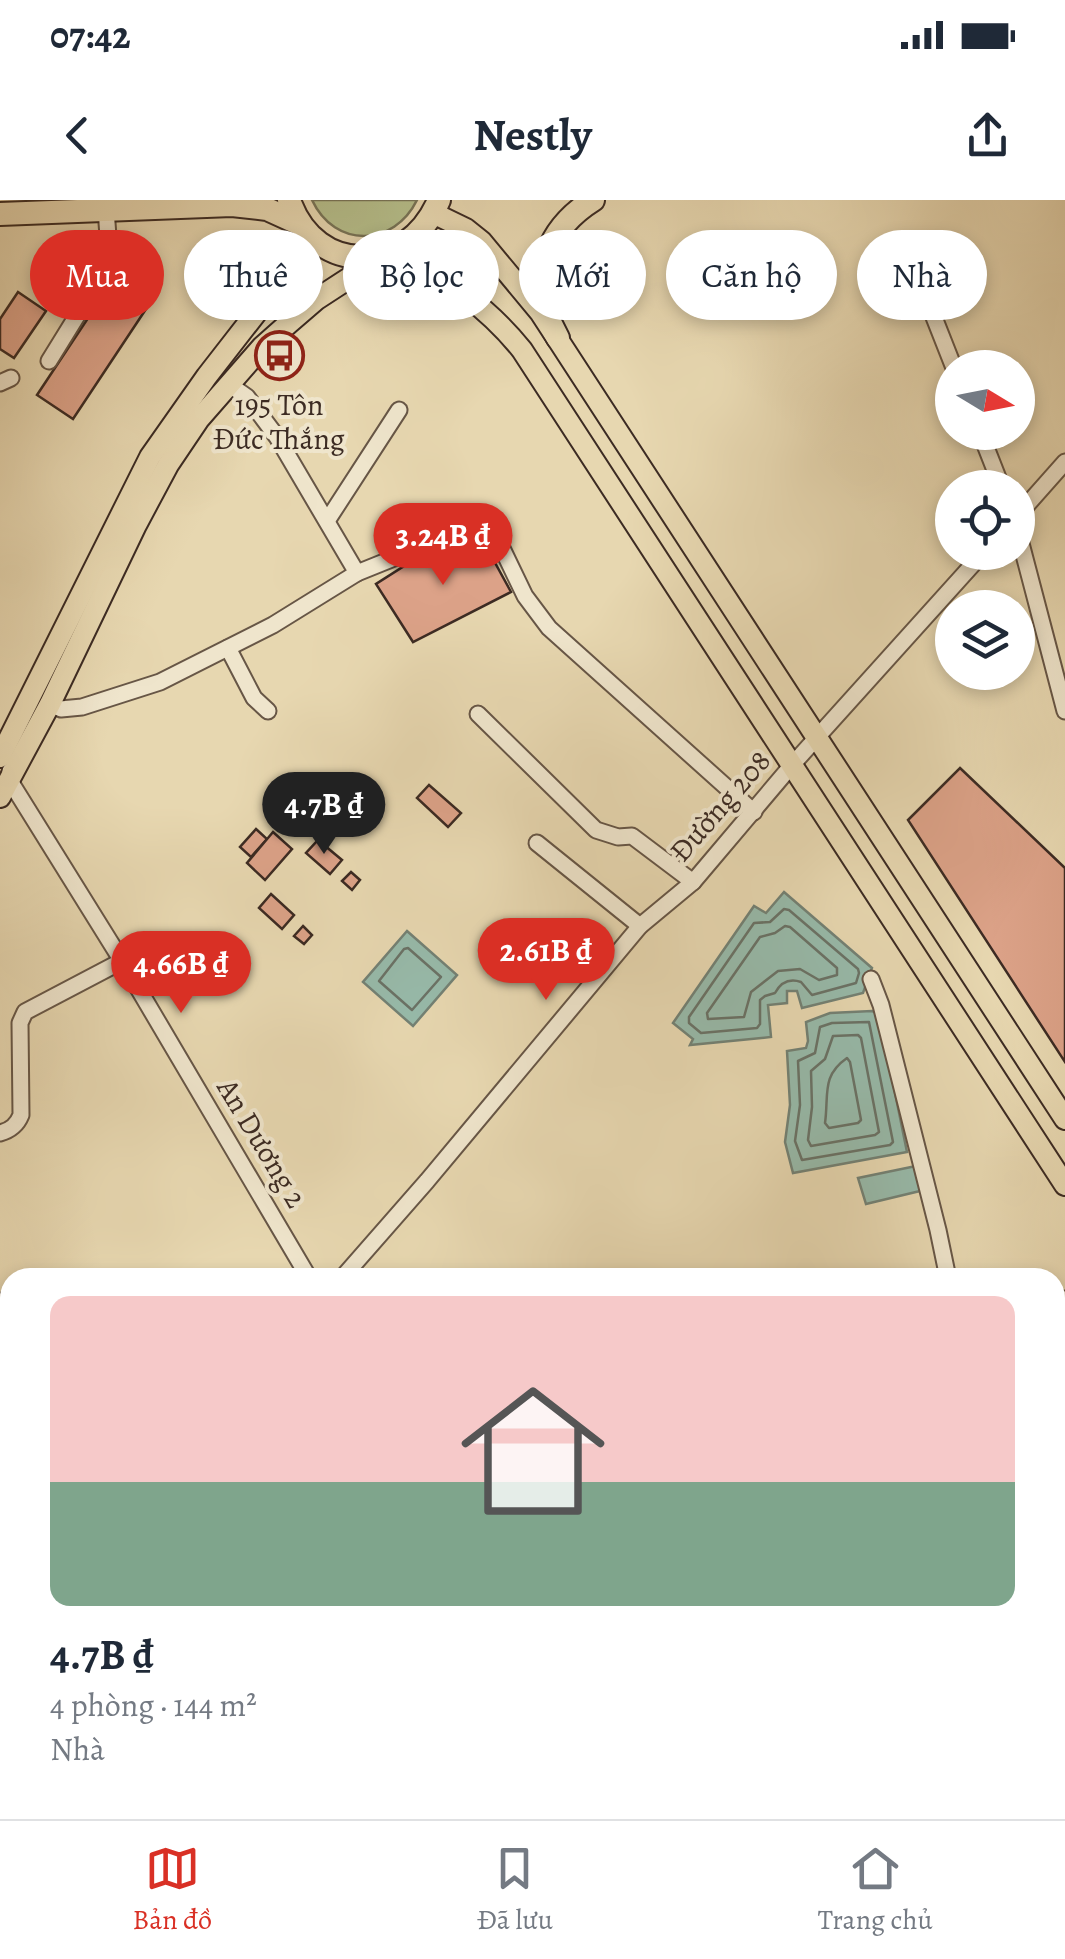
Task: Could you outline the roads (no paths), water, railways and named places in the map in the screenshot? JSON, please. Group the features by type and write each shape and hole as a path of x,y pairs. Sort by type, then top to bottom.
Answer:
{"highway":[{"path":"290,200 307,230"},
{"path":"558,338 543,302 544,263 562,226 593,200"},
{"path":"0,214 244,205 278,213 305,230"},
{"path":"421,230 436,206"}],"main road":[{"path":"436,206 481,241 558,338 1065,1119"},
{"path":"5,789 168,465 199,419 262,347 317,299 343,283"},
{"path":"0,757 6,732 150,457 251,320"},
{"path":"497,320 522,350 1065,1185"},
{"path":"562,413 560,403 567,388 582,387 592,393"}],"street":[{"path":"49,361 104,272 109,250 106,210"},
{"path":"935,320 947,350"},
{"path":"230,385 247,397 277,437 357,573"},
{"path":"327,522 398,410"},
{"path":"1035,496 1065,462"},
{"path":"50,704 61,709 82,707 160,682 273,625 357,573 471,528 490,531 500,542 525,596 549,628 754,812"},
{"name":"Đường 208","path":"351,1268 640,926 693,882 968,570"},
{"path":"1028,570 1065,711"},
{"path":"228,648 254,698 268,712"},
{"path":"478,714 596,830 618,837 632,836 693,882"},
{"path":"5,789 6,732"},
{"name":"An Dương 2","path":"5,789 122,961 304,1268"},
{"path":"537,843 640,926"},
{"path":"0,1133 18,1123 21,1114 20,1023 24,1012 122,961"},
{"path":"871,979 946,1268"}],"water":[{"path":"784,892 872,968 863,993 802,1008 797,991 787,991 787,1003 768,1005 771,1037 690,1045 693,1039 673,1023 754,906 766,913"},
{"path":"407,931 457,975 413,1026 363,982"},
{"path":"830,1013 879,1014 907,1152 793,1173 785,1142 790,1105 787,1051 806,1048 806,1022"},
{"path":"916,1166 920,1191 866,1204 858,1178"}],"place":[{"name":"195 Tôn Đức Thắng","path":"279,356"}]}
